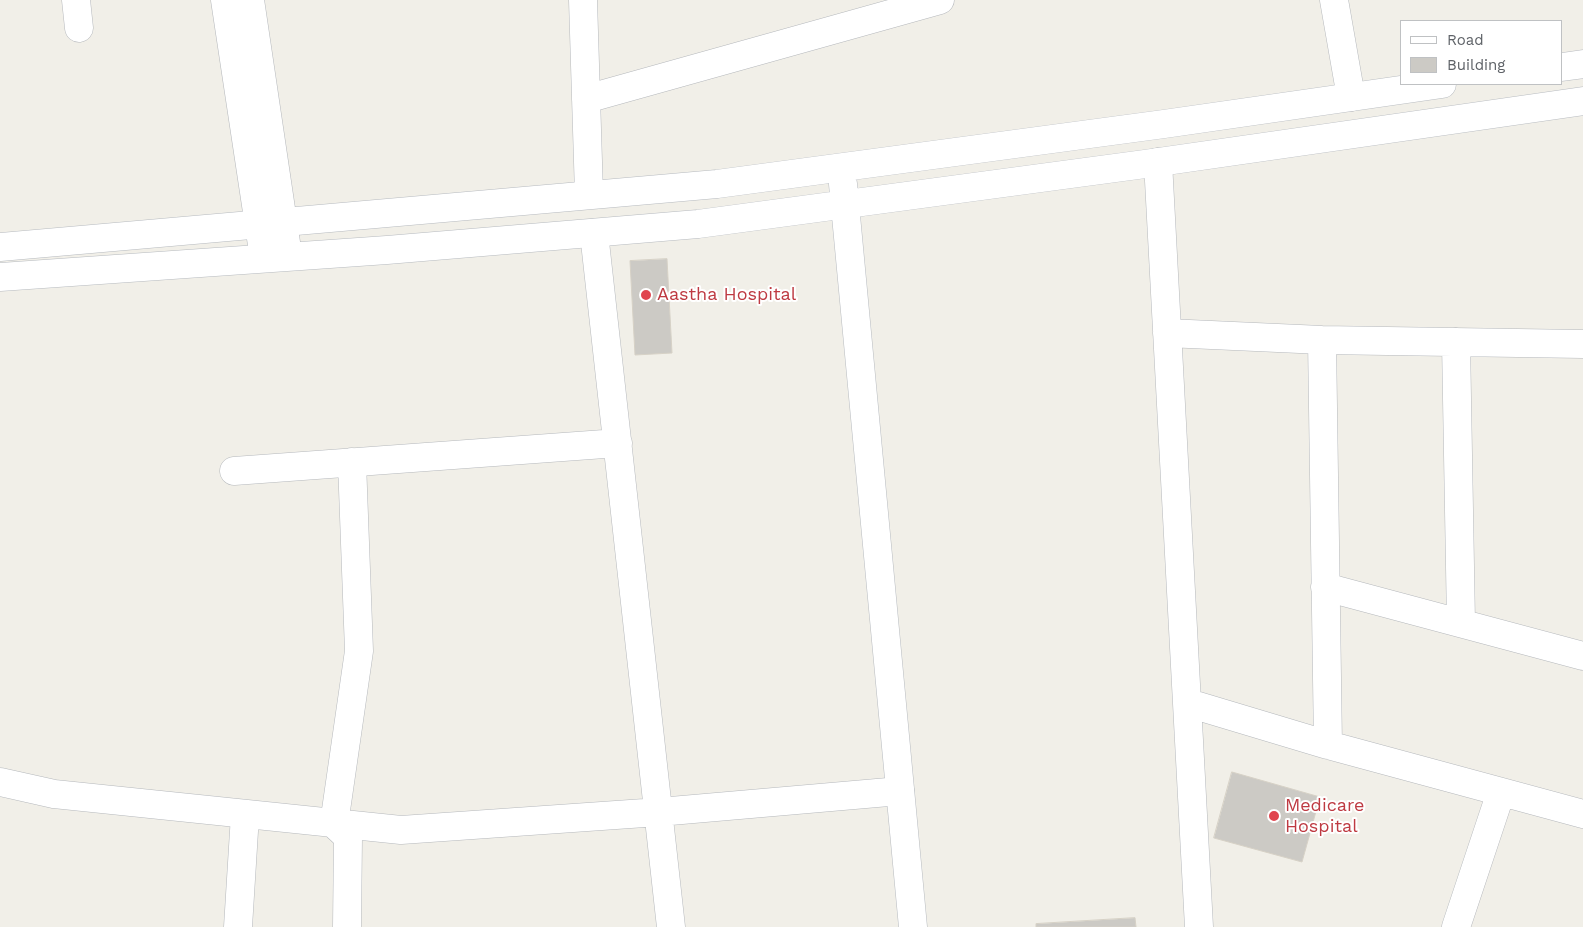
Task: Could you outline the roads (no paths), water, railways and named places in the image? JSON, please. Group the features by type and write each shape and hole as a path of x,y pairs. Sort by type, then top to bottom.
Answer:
{"street":[{"path":"76,0 79,28"},
{"path":"225,0 272,222"},
{"path":"250,0 276,257"},
{"path":"583,0 589,194"},
{"path":"586,99 912,4 940,0"},
{"path":"1334,0 1351,97"},
{"path":"1563,67 1583,64"},
{"path":"0,247 717,184 1435,85"},
{"path":"0,276 276,257 698,224 1158,162 1583,101"},
{"path":"1158,162 1199,927"},
{"path":"842,167 913,927"},
{"path":"594,233 671,927"},
{"path":"1167,333 1322,340 1583,344"},
{"path":"1322,340 1328,745"},
{"path":"1456,342 1461,623"},
{"path":"234,470 618,443"},
{"path":"334,824 359,651 352,462"},
{"path":"1325,587 1583,656"},
{"path":"1188,703 1328,745 1583,814"},
{"path":"0,782 54,794 401,830 659,812 900,791"},
{"path":"1456,927 1501,792"},
{"path":"238,927 245,814"},
{"path":"334,824 348,837 347,927"}],"place":[{"name":"Aastha Hospital","path":"646,295"},
{"name":"Medicare Hospital","path":"1274,816"}]}
